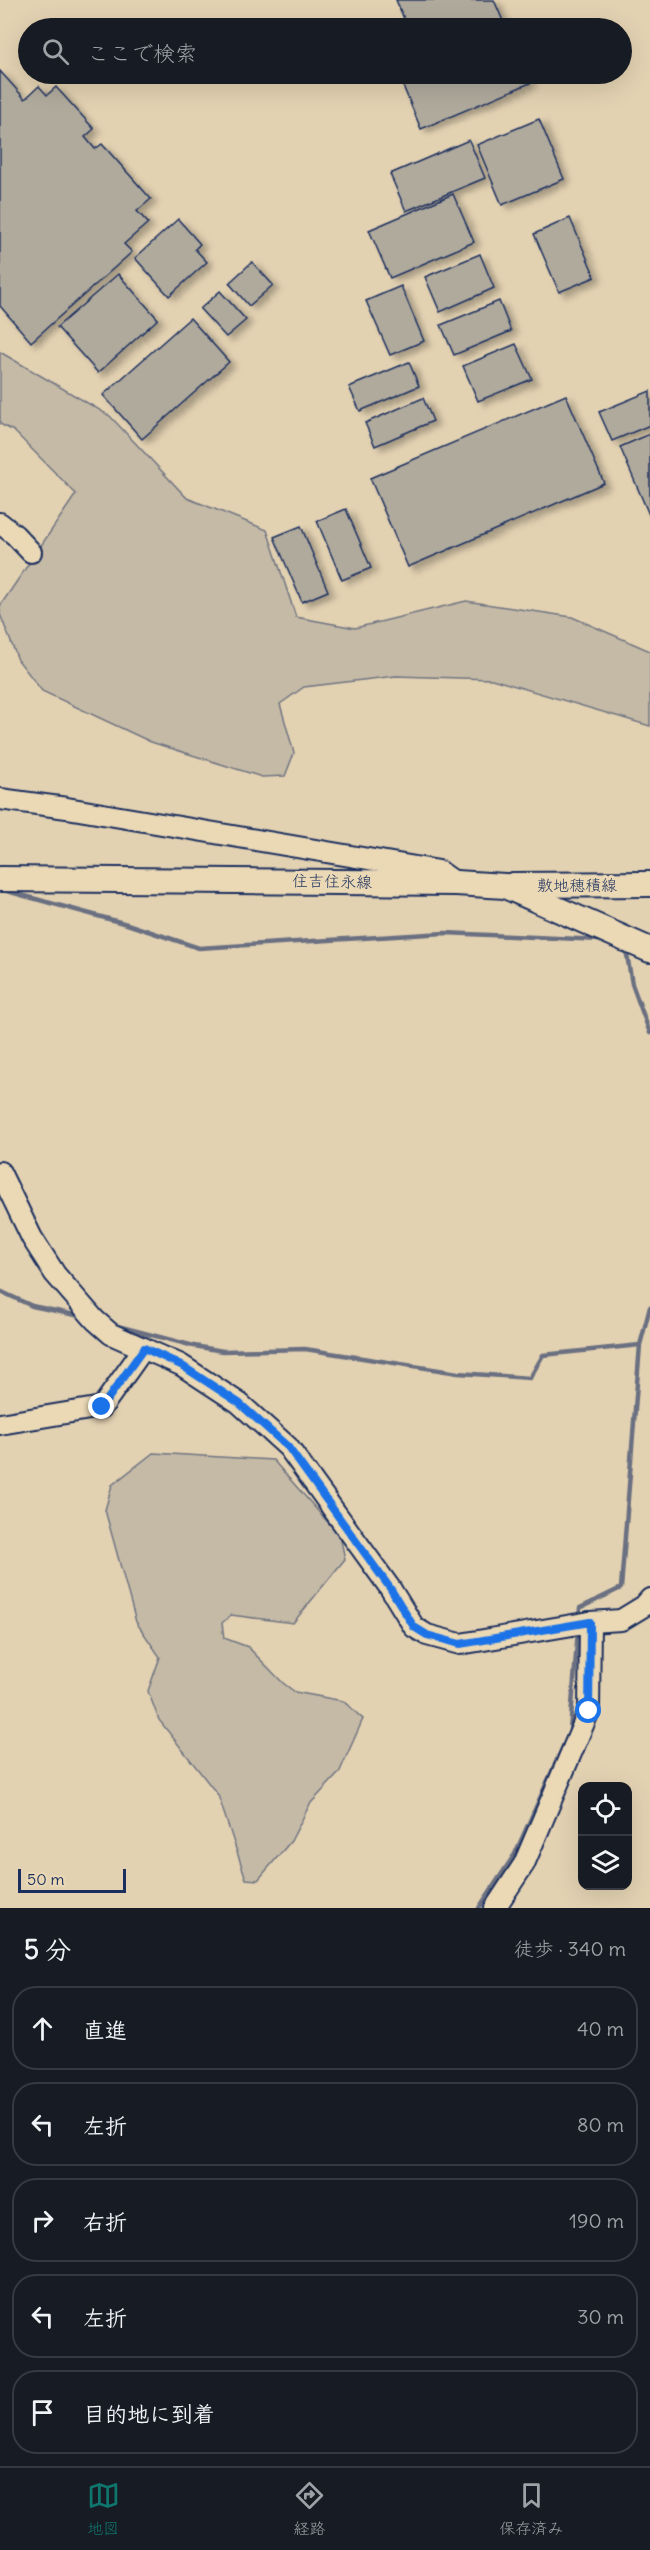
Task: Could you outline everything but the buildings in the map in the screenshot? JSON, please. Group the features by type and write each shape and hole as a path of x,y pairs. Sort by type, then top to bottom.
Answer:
{"main road":[{"name":"住吉住永線","path":"0,879 456,883 505,886 650,950"},
{"name":"敷地穂積線","path":"505,886 650,884"}],"street":[{"path":"0,523 31,552"},
{"path":"0,799 66,808 438,871 456,883"},
{"path":"0,1172 32,1239 55,1274 111,1334 181,1365 239,1403 288,1447 390,1588 414,1627 427,1635 460,1644 590,1622 621,1620 644,1606 650,1599"},
{"path":"0,1424 102,1407 144,1348"},
{"path":"495,1908 524,1864 589,1711 590,1622"}],"shaded area":[{"path":"0,352 110,416 187,498 267,530 296,617 355,628 466,601 572,617 650,651 650,726 492,679 396,676 304,687 280,704 294,753 285,776 262,777 151,742 42,691 18,660 0,614 0,606 76,494 14,431 0,424"},
{"path":"153,1453 273,1460 340,1536 345,1559 293,1623 231,1615 222,1623 224,1638 248,1647 295,1692 343,1701 363,1719 339,1773 310,1804 291,1841 258,1880 246,1879 218,1795 159,1720 148,1691 160,1657 136,1622 105,1510 112,1485"}],"waterway":[{"path":"3,890 127,924 199,948 445,933 601,940"},
{"path":"626,949 632,984 650,1033"},
{"path":"0,1291 32,1306 85,1317"},
{"path":"579,1619 580,1608 621,1588 640,1345 650,1307"},
{"path":"110,1324 194,1346 223,1351 305,1349 458,1373 530,1378 543,1355 640,1345"},
{"path":"479,1908 515,1854 570,1731 578,1630"}],"route":[{"path":"102,1407 144,1348 181,1365 239,1403 288,1447 390,1588 414,1627 427,1635 460,1644 590,1622 589,1711"}]}
